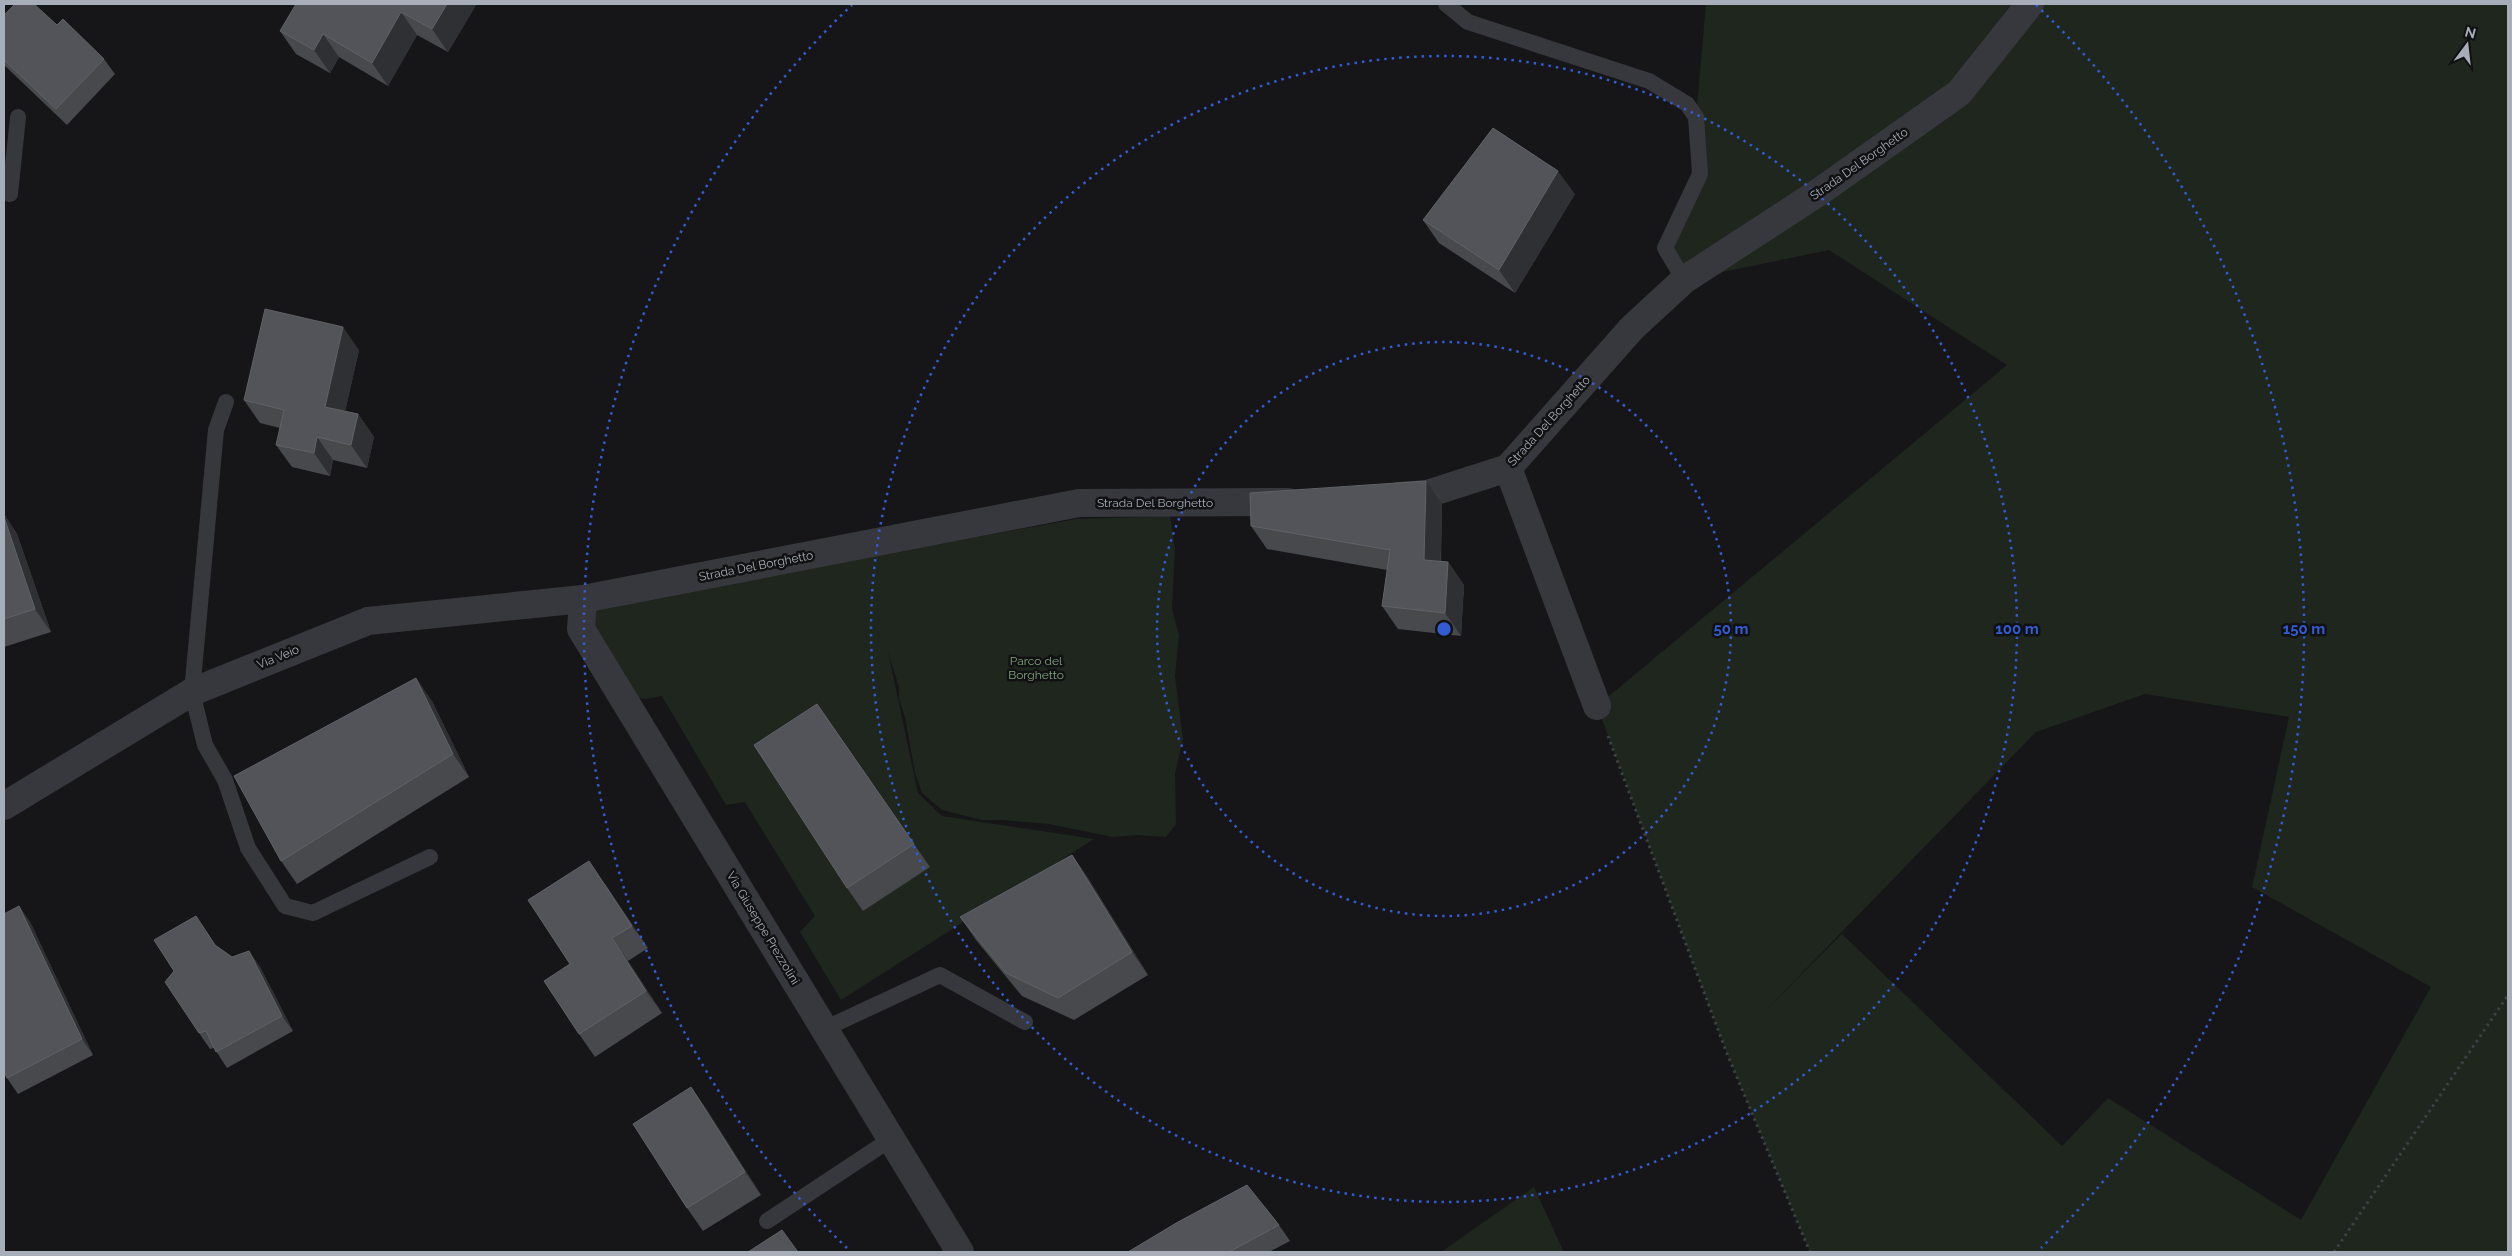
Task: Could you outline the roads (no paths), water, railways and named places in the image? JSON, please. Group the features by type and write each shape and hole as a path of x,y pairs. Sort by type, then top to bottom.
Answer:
{"street":[{"name":"Strada Del Borghetto","path":"1370,497 1427,494 1508,468 1632,328 1684,280 1820,192 1959,93 2030,4"},
{"path":"1508,468 1597,706"},
{"name":"Strada Del Borghetto","path":"583,599 1079,503 1257,504 1314,500"},
{"name":"Via Veio","path":"4,806 192,692 368,621 583,599"},
{"name":"Via Giuseppe Prezzolini","path":"583,599 581,628 960,1252"}],"lane":[{"path":"1446,4 1468,22 1649,81 1687,104 1696,116 1700,174 1665,248 1684,280"},
{"path":"4,191 10,194 18,117"},
{"path":"226,402 216,430 192,692 205,745 225,780 248,848 285,906 313,913 430,857"},
{"path":"824,1029 940,975 1025,1022"},
{"path":"767,1222 891,1139"}],"park label":[{"name":"Parco del Borghetto","path":"1036,668"}]}
